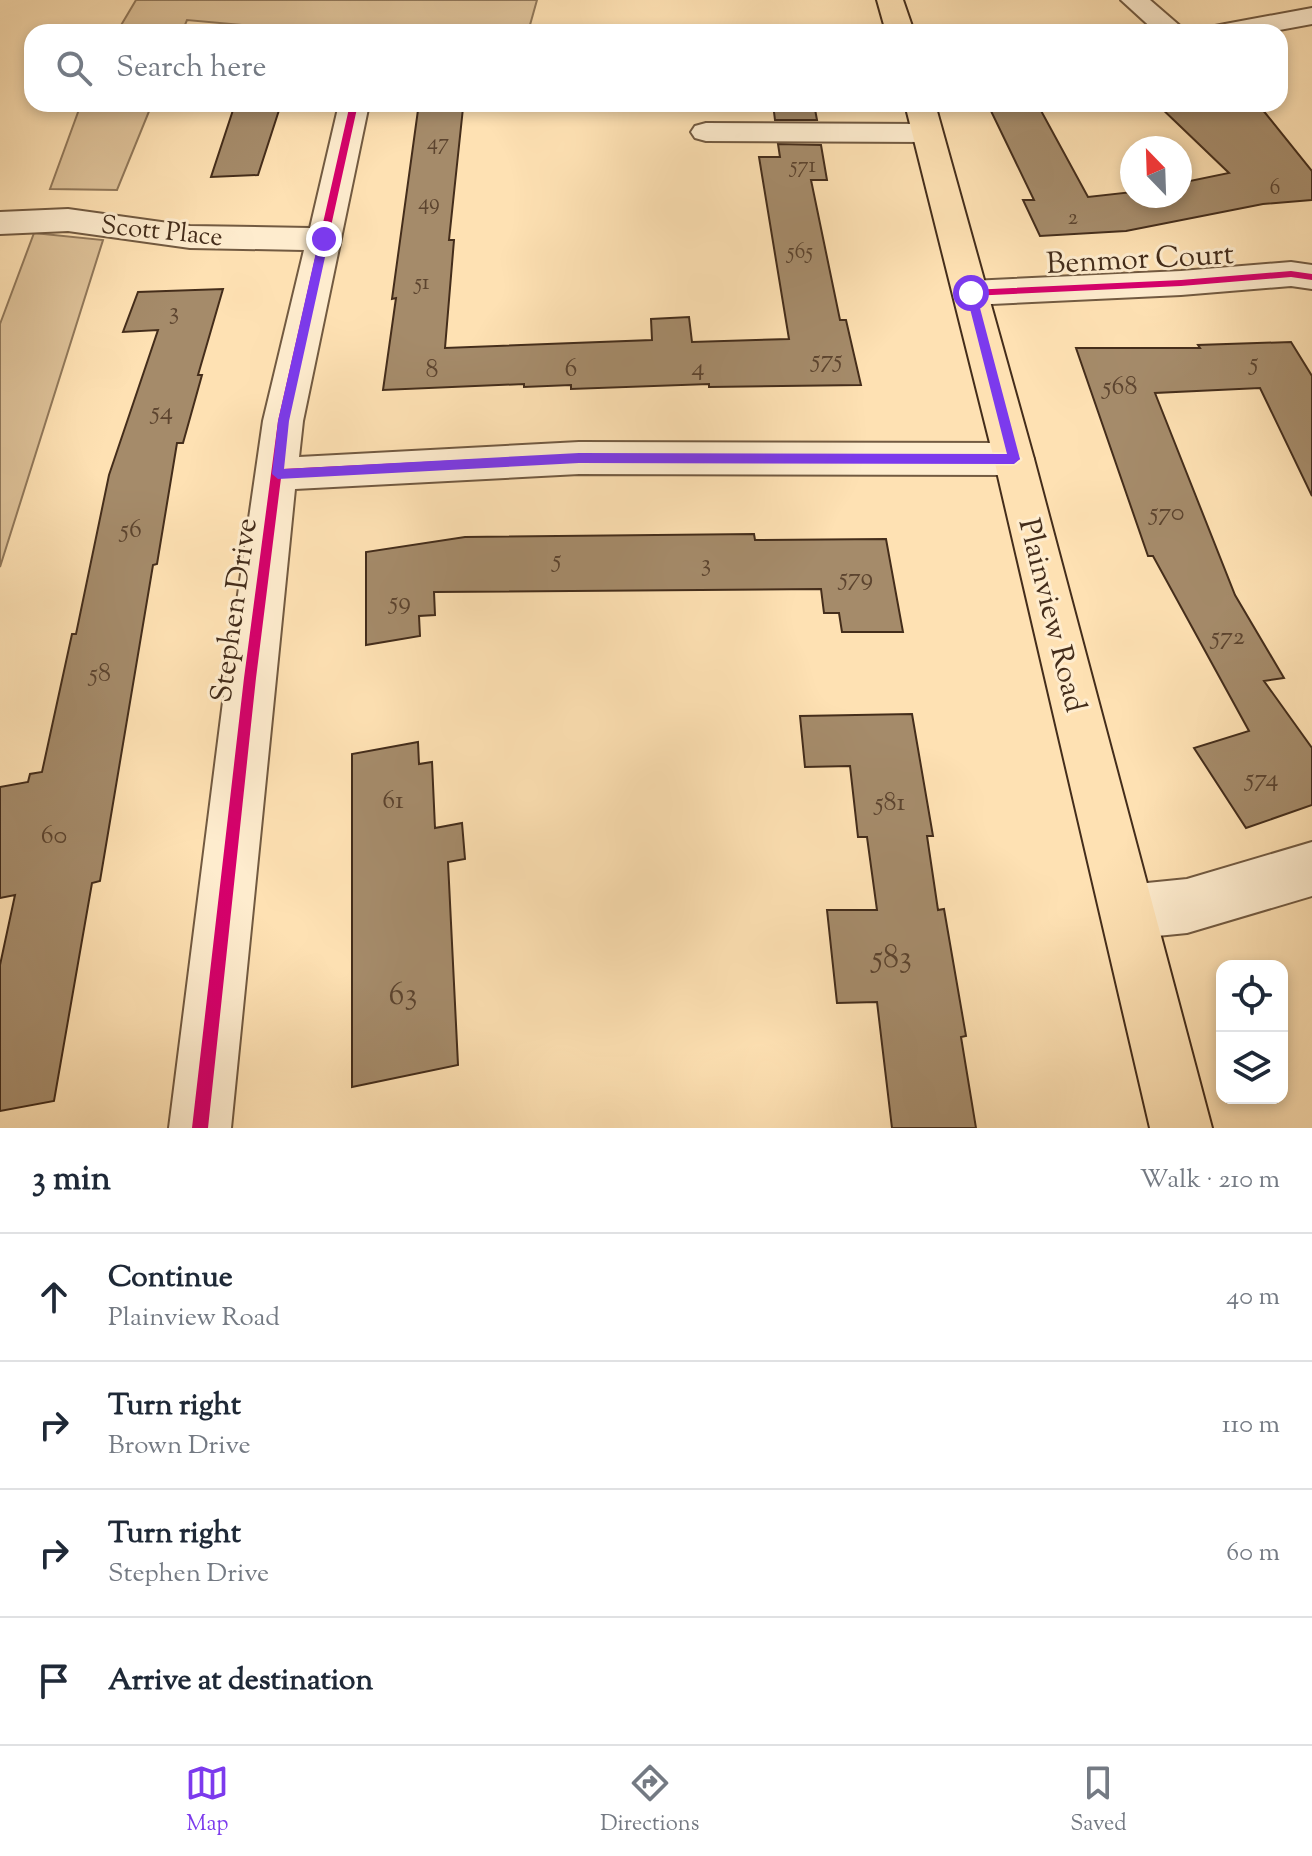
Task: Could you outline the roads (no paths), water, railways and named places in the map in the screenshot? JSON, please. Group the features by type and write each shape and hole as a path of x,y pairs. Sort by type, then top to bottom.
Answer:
{"main road":[{"path":"890,0 898,24"},
{"name":"Plainview Road","path":"923,118 1014,459 1181,1128"}],"street":[{"path":"1134,0 1163,24"},
{"path":"1268,24 1312,16"},
{"name":"Stephen Drive","path":"200,1128 250,678 283,421 352,112"},
{"path":"706,132 923,118"},
{"name":"Scott Place","path":"0,223 68,220 190,237 324,239"},
{"name":"Benmor Court","path":"971,293 1181,283 1291,274 1312,277"},
{"path":"278,474 579,458 1014,459"},
{"path":"1127,912 1187,906 1312,869"}]}
